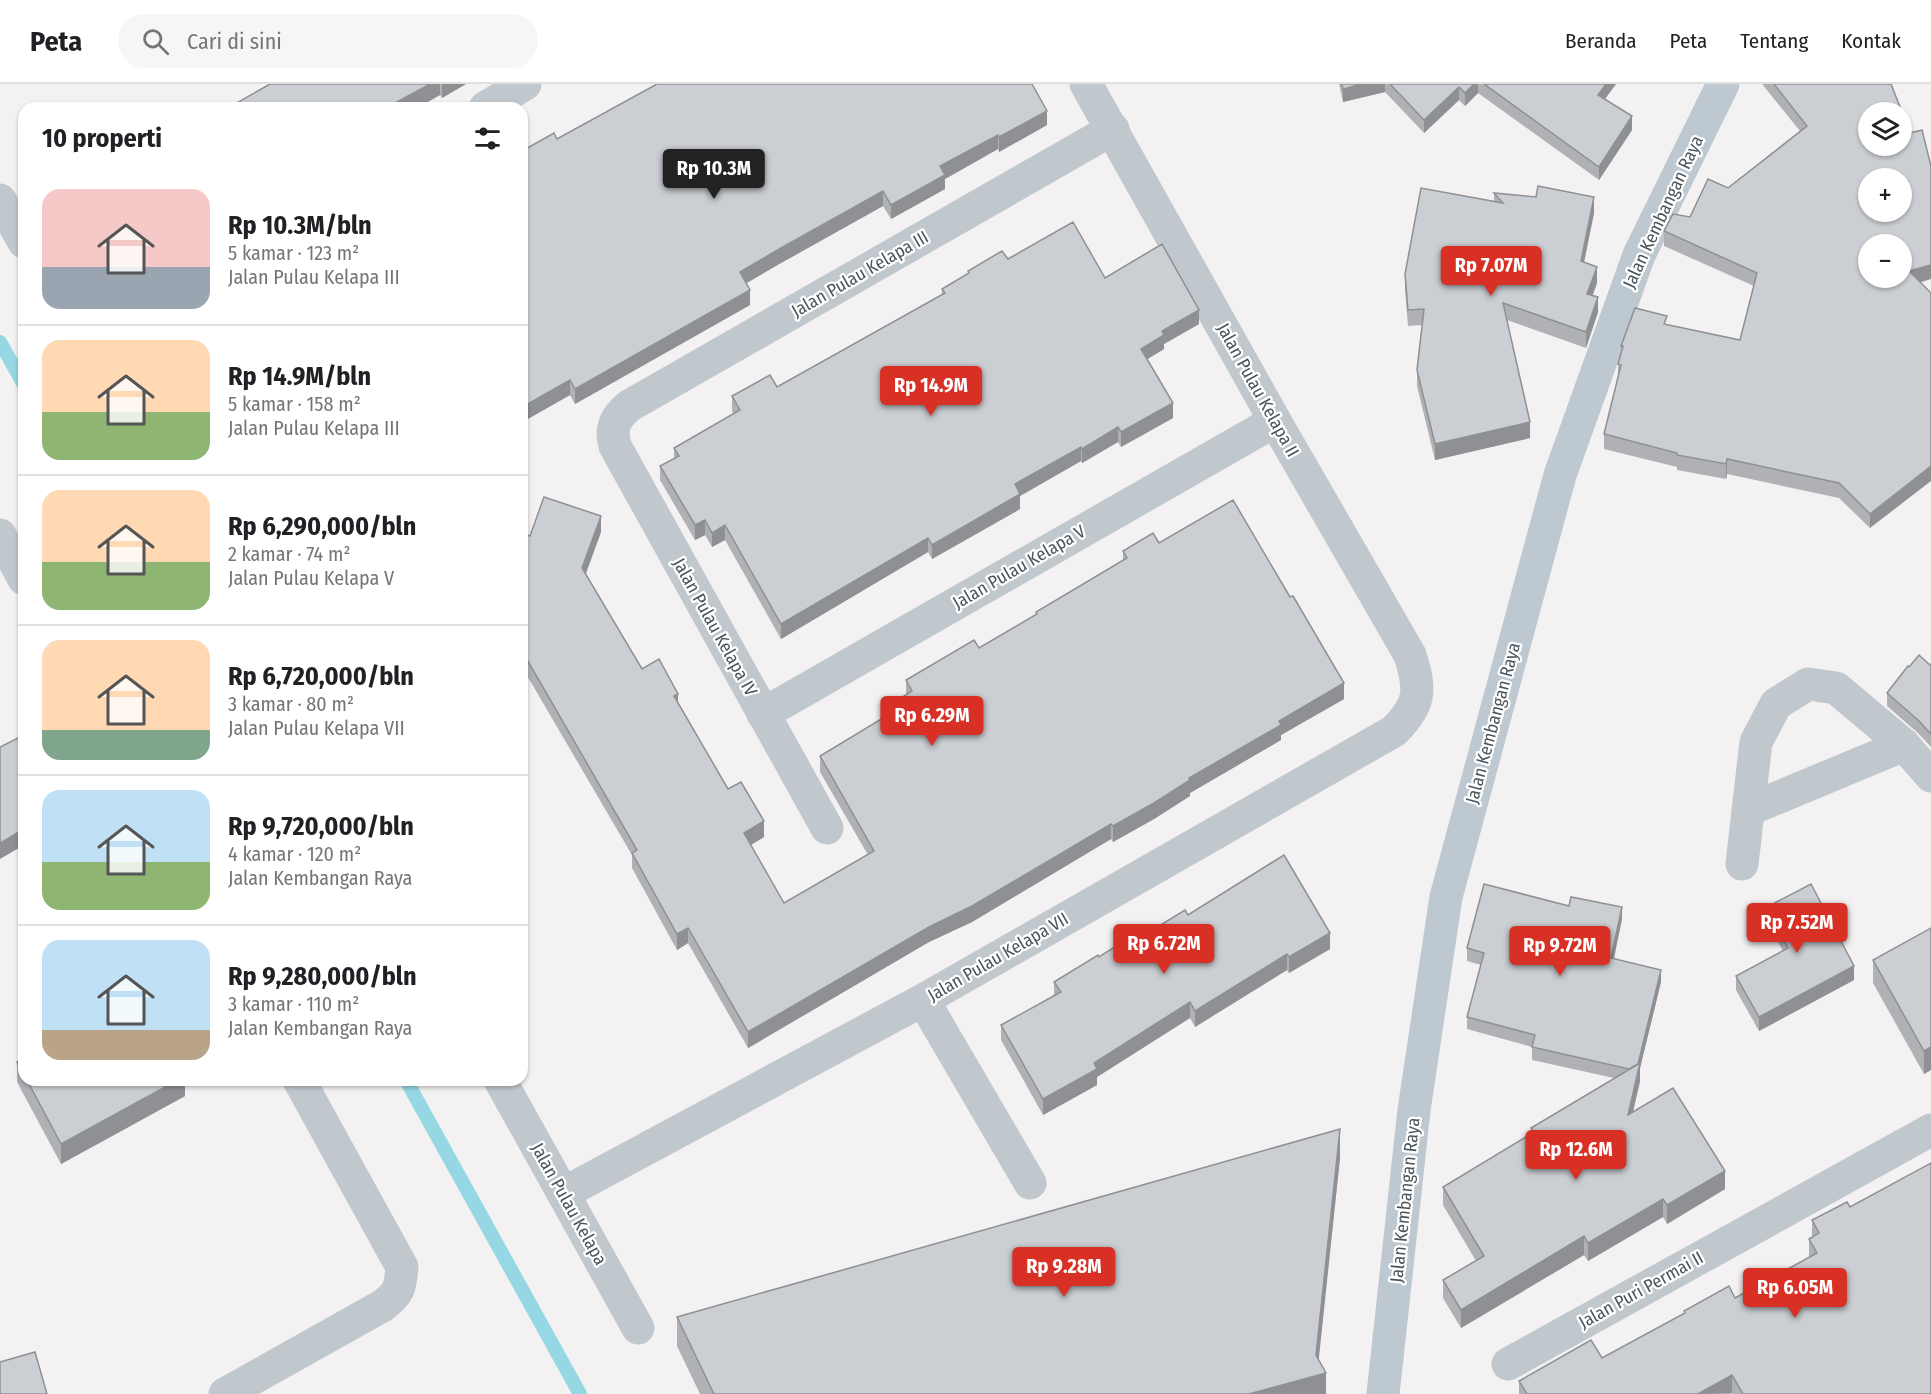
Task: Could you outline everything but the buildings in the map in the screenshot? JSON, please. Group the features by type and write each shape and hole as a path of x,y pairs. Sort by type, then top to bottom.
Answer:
{"street":[{"path":"495,102 525,84"},
{"name":"Jalan Pulau Kelapa II","path":"1086,84 1275,421 1410,655 1417,678 1416,700"},
{"name":"Jalan Kembangan Raya","path":"1383,1394 1414,1110 1446,897 1560,475 1639,255 1723,84"},
{"name":"Jalan Pulau Kelapa III","path":"614,424 619,414 629,406 1113,129"},
{"path":"0,200 18,232"},
{"name":"Jalan Pulau Kelapa V","path":"764,714 1275,421"},
{"name":"Jalan Pulau Kelapa IV","path":"614,424 612,434 615,446 827,828"},
{"path":"0,535 18,568"},
{"path":"1742,864 1756,742 1776,704 1808,684 1836,688 1904,745 1931,776"},
{"name":"Jalan Pulau Kelapa VII","path":"564,1193 923,1000 1394,731 1409,716 1416,700"},
{"path":"1748,810 1904,745"},
{"path":"923,1000 1030,1183"},
{"path":"225,1394 382,1306 394,1297 400,1288 402,1267 302,1086"},
{"name":"Jalan Pulau Kelapa","path":"503,1086 639,1328"},
{"name":"Jalan Puri Permai II","path":"1508,1364 1931,1130"}],"waterway":[{"path":"0,342 18,374"},
{"path":"409,1086 580,1394"}]}
